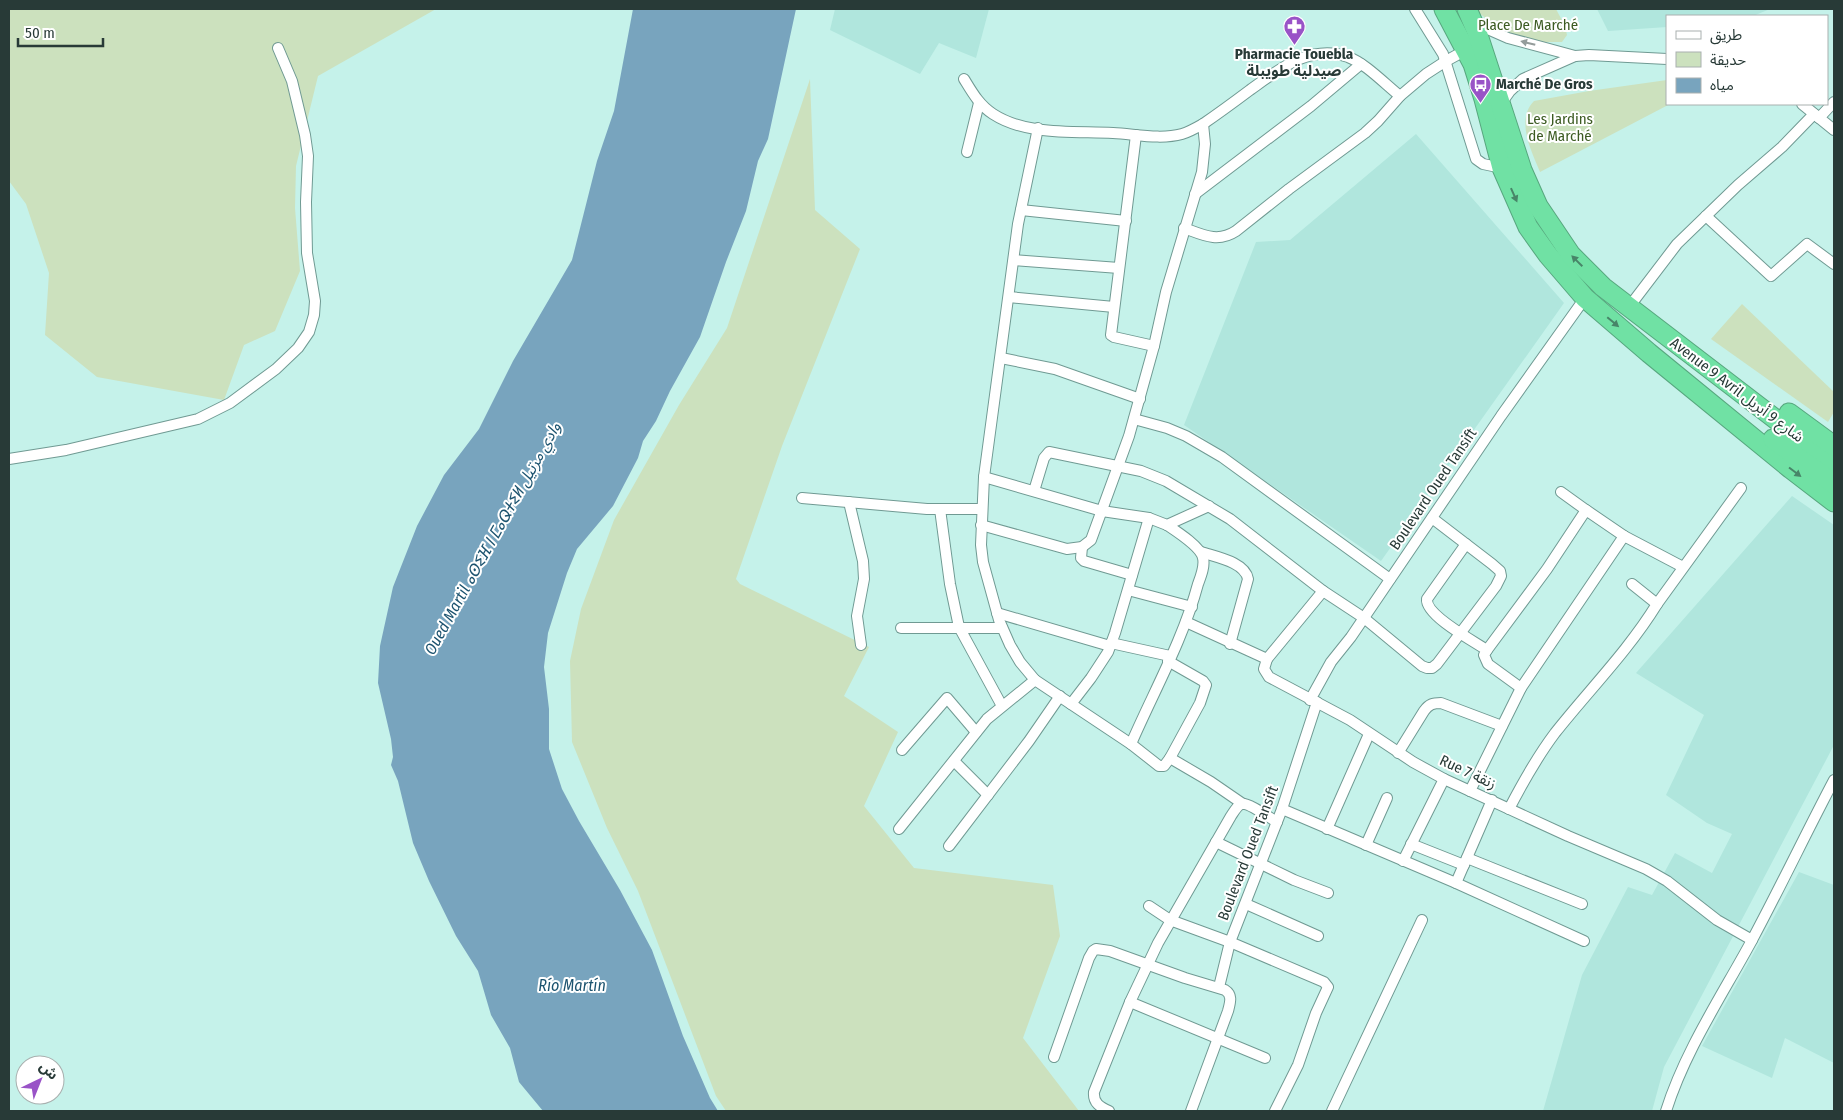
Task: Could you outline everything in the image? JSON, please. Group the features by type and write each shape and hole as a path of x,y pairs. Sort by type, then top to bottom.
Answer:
{"highway":[{"path":"1445,10 1492,102"},
{"path":"1470,15 1492,102"},
{"name":"Avenue 9 Avril شارع 9 أبريل","path":"1492,102 1502,168 1528,226 1548,255 1585,298 1649,353 1834,502"},
{"name":"Avenue 9 Avril شارع 9 أبريل","path":"1492,102 1538,206 1571,255 1603,287 1834,464"},
{"name":"Avenue 9 Avril شارع 9 أبريل","path":"1634,311 1756,390 1834,446"},
{"name":"Avenue 9 Avril شارع 9 أبريل","path":"1649,353 1834,484"}],"street":[{"path":"1415,9 1438,44 1446,61 1476,159 1484,164 1502,168"},
{"path":"1470,15 1508,38 1575,56 1666,59"},
{"path":"9,459 66,450 198,419 230,404 276,369 298,348 309,332 315,301 308,253 306,202 308,156 292,81 278,48"},
{"path":"1184,228 1210,237 1227,237 1365,133 1400,96 1426,74 1466,50"},
{"path":"964,79 979,103 993,114 1014,124 1038,128 1136,135 1182,134 1203,124 1274,73 1298,59 1328,52 1347,56 1361,64 1400,96"},
{"path":"1492,102 1510,91 1523,79 1575,56"},
{"path":"1196,194 1311,106 1361,64"},
{"path":"1634,311 1678,244 1738,185 1834,102"},
{"path":"967,152 979,103"},
{"path":"1803,105 1834,130"},
{"path":"981,525 1067,548 1082,547 1091,540 1119,467 1134,419 1154,346 1166,292 1184,228 1196,194 1204,159 1203,124"},
{"path":"997,613 1169,659 1203,681 1206,689 1164,766 1159,766 1131,744 1035,680 1020,662 1002,628 997,613 983,562 981,525 984,477 1021,210 1038,128"},
{"path":"1136,135 1111,335 1154,346"},
{"path":"1021,210 1126,221"},
{"path":"1706,216 1771,276 1807,244 1834,264"},
{"path":"1014,260 1119,268"},
{"path":"1009,297 1114,307"},
{"name":"Boulevard Oued Tansift","path":"1219,987 1230,942 1282,809 1313,701 1332,662 1501,416 1585,298"},
{"path":"1001,358 1055,369 1140,398"},
{"path":"1134,419 1167,428 1186,436 1222,457 1390,579"},
{"path":"1034,491 1044,458 1049,452 1152,474 1230,519 1322,591 1364,618 1413,660 1427,668 1432,668 1438,664 1500,580 1501,576 1500,572 1492,564 1432,518"},
{"path":"984,477 1102,511 1149,518 1166,525 1201,552 1243,568 1247,573 1248,580 1230,644"},
{"path":"1509,808 1524,779 1554,735 1632,642 1683,566 1741,488"},
{"path":"1561,492 1624,536 1683,566"},
{"path":"802,498 940,509 982,509"},
{"path":"849,502 864,561 864,579 856,616 861,645"},
{"path":"1166,525 1209,506"},
{"path":"940,509 950,584 959,627 1002,706"},
{"path":"1521,688 1488,664 1484,655 1547,569 1586,510"},
{"path":"1071,704 1091,678 1111,644 1149,518"},
{"path":"1470,791 1521,688 1624,536"},
{"path":"1466,544 1427,599 1427,604 1430,609 1460,633 1487,650"},
{"path":"1082,547 1081,558 1084,561 1132,575"},
{"path":"1131,744 1192,607 1204,559 1201,552"},
{"path":"1632,584 1657,604"},
{"path":"1128,590 1192,607"},
{"path":"1186,622 1230,644 1267,659 1322,591"},
{"path":"901,628 1002,628"},
{"name":"Rue 7 زنقة","path":"1267,659 1264,669 1269,677 1350,720 1398,753 1444,779 1646,869 1667,881 1717,920 1752,940"},
{"path":"899,829 987,719 1035,680"},
{"path":"950,846 1029,741 1060,696"},
{"path":"902,750 947,698 976,732"},
{"path":"1398,753 1428,705 1433,703 1442,703 1502,726"},
{"path":"1327,829 1369,734"},
{"path":"1170,758 1211,782 1243,804 1277,822"},
{"path":"954,761 988,795"},
{"path":"1402,861 1444,779"},
{"path":"1666,1111 1704,1024 1752,940 1834,780"},
{"path":"1366,845 1387,798"},
{"path":"1456,883 1492,800"},
{"path":"1109,1111 1096,1102 1093,1098 1094,1092 1130,1002 1170,920 1237,808 1243,804"},
{"path":"1282,809 1456,883 1584,941"},
{"path":"1216,842 1328,893"},
{"path":"1411,844 1582,904"},
{"path":"1246,904 1318,936"},
{"path":"1148,906 1170,920 1230,942 1324,982 1328,988 1316,1013 1298,1065 1275,1111"},
{"path":"1332,1111 1422,920"},
{"path":"1054,1057 1093,951 1101,948 1185,978 1219,987 1228,992 1230,1000 1191,1111"},
{"path":"1130,1002 1265,1058"}],"shaded area":[{"path":"835,9 989,9 976,58 939,43 920,74 830,30"},
{"path":"1597,9 1770,9 1755,15 1666,15 1666,27 1608,31"},
{"path":"1416,134 1564,303 1381,561 1184,425 1256,242 1290,240"},
{"path":"1792,496 1834,525 1834,745 1664,1067 1652,1111 1543,1111 1582,975 1628,887 1652,895 1675,853 1712,873 1732,834 1707,823 1666,795 1704,715 1636,673"},
{"path":"1799,872 1834,885 1834,1063 1785,1038 1772,1078 1702,1046"}],"green space":[{"path":"9,9 436,9 318,76 296,166 295,208 300,271 275,331 244,345 224,400 97,377 45,335 49,273 26,204 9,181"},
{"name":"Place De Marché","path":"1474,9 1556,9 1565,26 1567,35 1562,42 1528,42 1511,38"},
{"path":"810,79 815,210 860,249 782,446 736,579 740,584 869,647 844,696 898,732 864,806 914,868 1053,885 1060,936 1023,1038 1079,1111 726,1111 716,1096 638,891 607,828 572,742 570,661 581,609 614,520 679,405 727,328"},
{"name":"Les Jardins de Marché","path":"1666,80 1666,105 1668,105 1540,172 1525,127 1528,109 1534,101"},
{"path":"1742,304 1834,392 1834,412 1828,422 1711,339"}],"water":[{"name":"Río Martín","path":"633,9 796,9 768,139 758,161 746,211 700,337 670,391 656,421 643,441 638,458 613,506 577,549 567,573 548,633 544,667 549,709 549,749 562,789 652,950 683,1036 710,1098 718,1111 543,1111 519,1082 510,1048 491,1015 478,971 456,936 413,843 398,781 391,765 393,757 391,739 378,683 380,646 393,587 417,526 444,475 479,429 513,361 572,260 597,161 614,111"}],"place":[{"name":"Pharmacie Touebla صيدلية طويبلة","path":"1294,45"},
{"name":"Marché De Gros","path":"1480,103"}],"water label":[{"name":"Oued Martil ⴰⵙⵉⴼ ⵏ ⵎⴰⵕⵜⵉⵍ وادي مرتيل","path":"492,538"}]}
